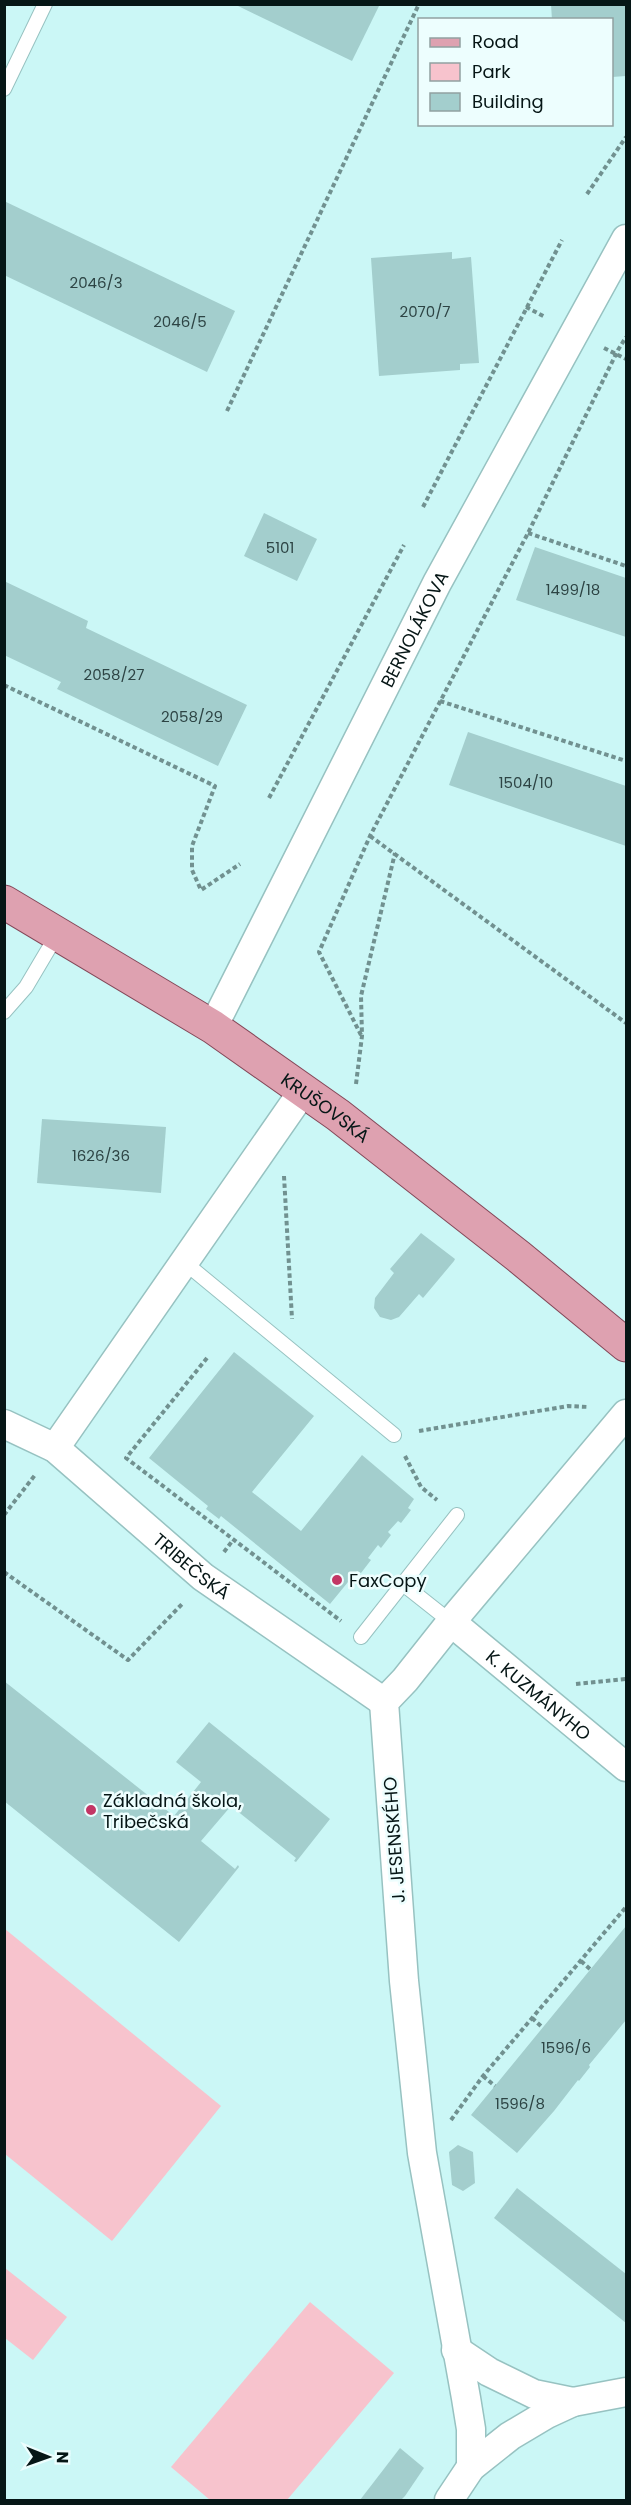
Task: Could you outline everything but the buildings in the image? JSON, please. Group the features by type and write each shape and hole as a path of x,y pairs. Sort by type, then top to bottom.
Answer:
{"main road":[{"name":"KRUŠOVSKÁ","path":"4,902 213,1027 338,1115 627,1345"}],"street":[{"name":"BERNOLÁKOVA","path":"213,1027 437,584 627,239"},
{"path":"55,1448 303,1091"},
{"path":"384,1702 405,1680 451,1622 613,1411"},
{"name":"TRIBEČSKÁ","path":"4,1424 55,1448 203,1577 384,1702"},
{"name":"K. KUZMÁNYHO","path":"451,1622 627,1767"},
{"name":"J. JESENSKÉHO","path":"384,1702 404,1981 422,2152 471,2429 471,2467"},
{"path":"456,2350 489,2372 534,2394 573,2402"},
{"path":"449,2500 471,2467 510,2436 573,2402 627,2392"}],"lane":[{"path":"4,89 45,4"},
{"path":"4,1012 26,987 58,933"},
{"path":"184,1262 394,1435"},
{"path":"361,1637 457,1515"},
{"path":"403,1584 451,1622"}],"path":[{"path":"227,411 419,4"},
{"path":"587,194 627,137"},
{"path":"423,507 562,240"},
{"path":"526,307 545,316"},
{"path":"362,1036 320,952 369,836 528,533 627,336"},
{"path":"595,343 627,359"},
{"path":"528,533 627,566"},
{"path":"269,798 404,545"},
{"path":"4,685 215,786 192,846 192,870 201,890 240,864"},
{"path":"440,701 627,761"},
{"path":"369,836 627,1023"},
{"path":"356,1085 362,1036 361,996 395,853"},
{"path":"284,1171 294,1352"},
{"path":"207,1358 126,1458 361,1637"},
{"path":"421,1487 394,1435 568,1406 613,1411"},
{"path":"4,1515 55,1448"},
{"path":"221,1554 233,1540"},
{"path":"4,1572 128,1660 185,1600"},
{"path":"569,1684 627,1679"},
{"path":"422,2152 443,2131 483,2076 627,1907"},
{"path":"581,1961 591,1970"},
{"path":"532,2018 543,2028"},
{"path":"483,2076 495,2086"}],"green space":[{"path":"5,1929 221,2106 112,2241 5,2154"},
{"path":"5,2268 67,2317 33,2360 5,2338"},
{"path":"310,2302 394,2373 287,2500 210,2500 171,2467"}],"place":[{"name":"FaxCopy","path":"337,1580"},
{"name":"Základná škola, Tribečská","path":"91,1810"}]}
